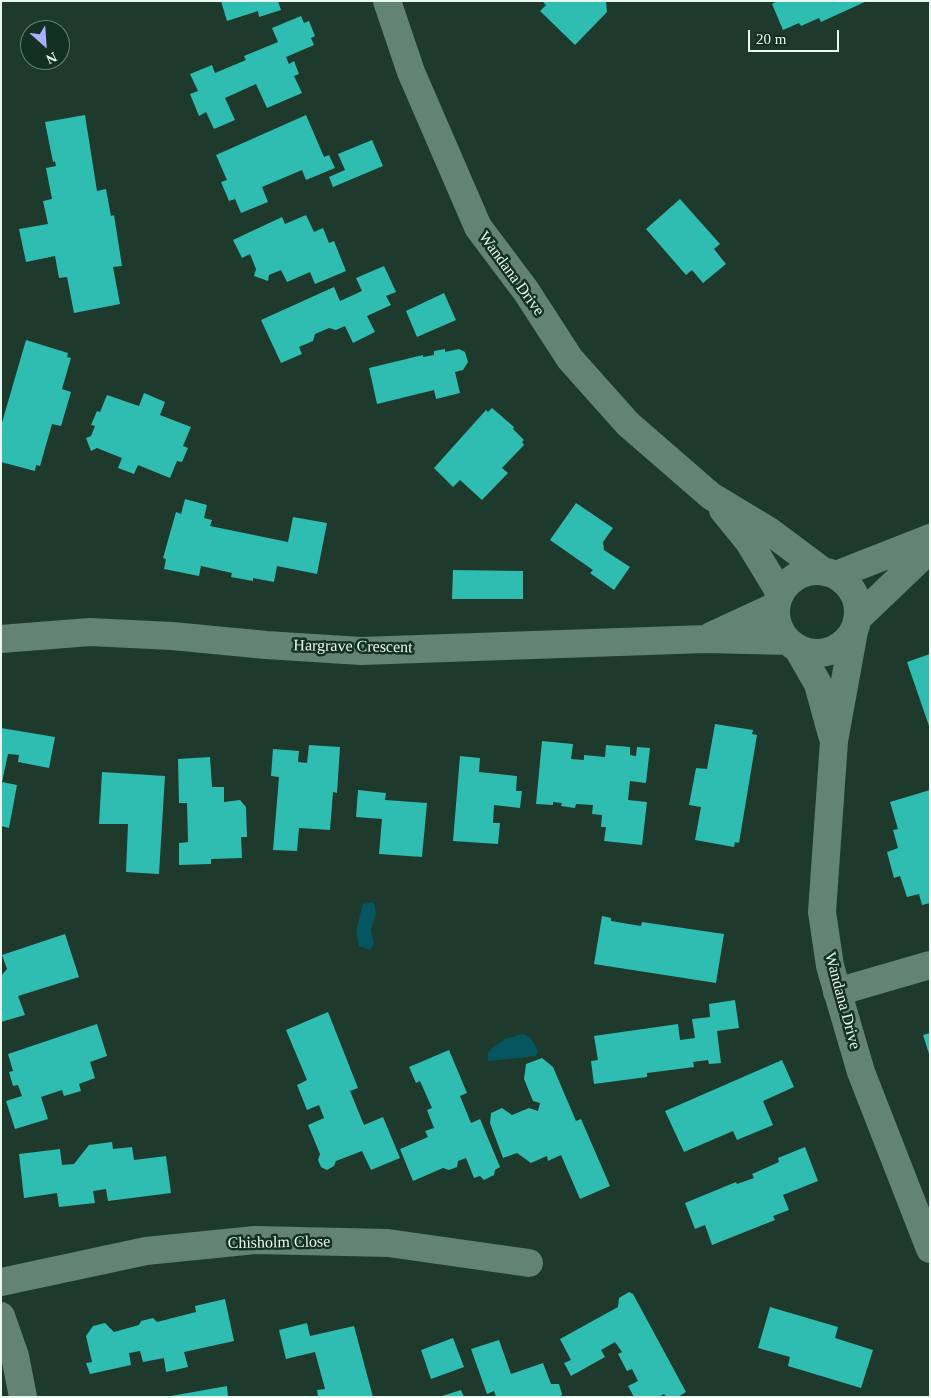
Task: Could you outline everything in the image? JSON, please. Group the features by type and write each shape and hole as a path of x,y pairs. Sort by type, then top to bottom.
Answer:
{"street":[{"name":"Wandana Drive","path":"387,1 410,72 478,227 526,291 570,359 628,424 711,496 749,542 778,600"},
{"name":"Wandana Drive","path":"711,496 769,531 830,573"},
{"path":"930,538 830,573 810,572 798,576 788,583 778,600 776,619 780,631 793,645 811,653 824,653 836,649 846,642 856,625 930,548"},
{"path":"830,573 846,583 854,593 858,605 856,625"},
{"name":"Hargrave Crescent","path":"706,639 778,600"},
{"name":"Wandana Drive","path":"856,625 834,741 822,912 836,992 861,1072 930,1248"},
{"name":"Hargrave Crescent","path":"1,640 90,632 361,650 706,639 793,645"},
{"name":"Wandana Drive","path":"793,645 818,684 834,741"},
{"path":"836,992 930,965"},
{"name":"Chisholm Close","path":"1,1282 146,1252 255,1240 388,1243 529,1263"},
{"path":"1,1316 15,1356 23,1397"}],"water":[{"path":"374,902 376,913 371,930 374,944 370,950 359,946 356,931 363,904"},
{"path":"523,1034 531,1038 538,1051 536,1056 488,1061 488,1052 496,1045 505,1039"}],"building":[{"path":"221,1 278,1 281,10 259,17 258,11 227,21"},
{"path":"542,1 606,1 607,12 575,45 540,11 546,5"},
{"path":"777,1 867,1 821,22 819,18 801,26 799,23 783,30 772,4"},
{"path":"301,16 304,23 309,21 315,36 311,38 314,45 286,57 289,64 294,61 299,74 294,76 302,93 267,108 256,84 225,98 235,120 214,129 206,112 199,116 190,94 198,91 190,74 212,65 215,73 246,60 244,56 278,42 272,28"},
{"path":"85,115 97,191 106,189 111,216 114,215 122,266 113,267 120,304 74,313 67,277 59,278 55,256 26,262 19,229 48,224 43,201 52,199 46,168 56,166 55,161 53,162 45,122"},
{"path":"306,115 324,157 329,155 335,168 306,180 302,170 262,187 268,202 241,213 235,199 229,201 221,182 227,180 216,155"},
{"path":"372,140 383,166 333,187 329,177 345,170 338,154"},
{"path":"680,199 720,244 714,249 726,264 703,283 692,270 686,275 646,229"},
{"path":"306,215 314,232 323,228 329,243 334,241 346,271 315,284 310,272 287,282 281,270 269,275 268,281 254,276 256,269 250,254 242,258 233,240 282,217 285,224"},
{"path":"384,266 396,292 386,296 391,305 367,316 375,332 353,343 345,326 336,330 329,328 315,334 313,341 299,347 302,354 281,363 261,320 334,287 340,301 362,291 356,278"},
{"path":"444,293 456,320 417,337 406,311"},
{"path":"26,340 68,353 67,357 71,358 62,389 71,392 61,426 52,424 40,466 36,465 35,471 1,462 1,426"},
{"path":"445,349 445,352 459,349 465,352 468,362 463,370 455,372 460,393 436,399 434,390 377,404 369,368 423,355 423,357 434,355 434,351"},
{"path":"144,393 165,402 160,415 191,427 183,446 188,448 182,462 177,461 170,478 138,465 134,474 118,468 122,458 97,448 91,451 86,438 91,436 95,426 91,425 97,411 100,412 107,395 139,406"},
{"path":"492,408 514,427 513,429 524,440 522,442 524,445 502,468 508,473 482,500 460,480 453,487 434,468 486,410 488,412"},
{"path":"185,499 207,505 204,518 212,520 210,526 288,542 293,517 327,523 317,574 277,566 274,582 253,578 253,581 231,577 232,573 201,566 199,576 164,569 166,559 163,558 176,512 181,514"},
{"path":"576,503 613,528 603,542 604,550 630,567 614,590 590,573 593,570 550,540"},
{"path":"453,570 523,571 523,599 452,599"},
{"path":"930,654 930,726 929,726 907,662"},
{"path":"715,724 753,730 752,734 757,735 739,843 735,842 734,847 695,840 701,807 689,805 696,768 707,769"},
{"path":"1,728 55,737 49,768 18,762 19,755 8,754 2,782 17,785 9,828 1,826"},
{"path":"542,741 573,744 571,759 584,760 584,755 605,757 606,745 630,747 630,755 636,756 637,747 650,748 646,783 630,781 628,800 647,802 642,845 604,841 606,827 601,827 602,815 592,814 593,805 576,804 575,808 561,806 562,803 553,802 553,805 536,804"},
{"path":"309,745 340,747 337,793 333,792 330,830 299,828 297,851 273,850 279,777 271,776 273,749 299,751 298,762 307,763"},
{"path":"460,756 480,758 479,772 517,776 516,791 522,791 520,808 494,805 493,823 500,823 498,844 453,841"},
{"path":"210,757 212,787 224,787 224,802 240,800 246,807 247,837 241,837 242,858 211,859 211,864 179,865 179,843 188,842 187,803 179,803 178,759"},
{"path":"102,772 165,776 159,874 126,872 128,824 99,824"},
{"path":"358,790 386,793 385,800 427,803 422,857 379,854 382,819 356,817"},
{"path":"930,790 930,903 922,905 919,894 907,897 900,876 894,878 887,852 898,848 893,830 898,829 890,802"},
{"path":"602,916 611,918 611,921 641,926 642,922 724,934 716,983 594,964"},
{"path":"65,934 79,977 18,996 25,1015 1,1022 1,976 7,969 2,955"},
{"path":"735,1000 739,1028 717,1031 721,1063 709,1064 708,1060 693,1062 694,1067 647,1073 647,1077 594,1084 591,1061 598,1060 594,1036 678,1024 680,1040 695,1038 692,1019 710,1017 709,1004"},
{"path":"328,1012 358,1088 350,1091 364,1125 383,1117 400,1158 371,1170 362,1151 336,1161 334,1166 327,1170 321,1167 318,1160 320,1154 308,1125 324,1118 319,1105 307,1110 297,1085 307,1080 286,1030"},
{"path":"97,1024 107,1056 90,1062 95,1078 79,1084 81,1091 64,1096 62,1090 41,1097 48,1119 15,1129 6,1101 22,1096 18,1085 13,1086 9,1072 13,1071 8,1054"},
{"path":"930,1033 930,1054 929,1054 923,1035"},
{"path":"449,1050 467,1093 460,1096 471,1123 480,1119 500,1167 495,1170 494,1175 484,1180 480,1176 474,1178 466,1158 458,1161 457,1167 449,1170 443,1168 413,1181 400,1149 428,1137 425,1131 434,1128 427,1110 432,1108 420,1081 416,1083 409,1067"},
{"path":"542,1058 553,1067 576,1121 581,1119 610,1186 580,1199 561,1155 548,1161 547,1156 531,1163 517,1153 503,1158 490,1123 491,1113 502,1108 512,1115 529,1108 538,1111 540,1103 533,1101 524,1079 526,1064"},
{"path":"782,1060 794,1087 763,1101 773,1125 737,1140 733,1131 684,1152 665,1111"},
{"path":"112,1142 113,1149 132,1147 134,1160 166,1156 171,1193 108,1201 106,1189 93,1191 95,1203 59,1207 57,1193 24,1198 19,1154 60,1149 62,1165 74,1164 89,1145"},
{"path":"805,1147 818,1181 783,1195 789,1210 773,1216 775,1220 712,1245 705,1225 695,1229 685,1203 736,1182 737,1184 754,1178 752,1174 779,1162 778,1158"},
{"path":"629,1292 633,1294 686,1392 678,1397 666,1397 664,1394 659,1397 634,1397 628,1386 638,1381 632,1369 627,1371 618,1354 622,1352 615,1342 601,1350 605,1357 571,1376 564,1363 571,1360 560,1339 618,1307 619,1298"},
{"path":"225,1299 234,1341 184,1352 188,1367 166,1372 164,1358 143,1362 140,1351 129,1353 131,1365 90,1374 86,1363 92,1362 86,1336 93,1326 105,1323 114,1332 139,1325 141,1321 153,1318 157,1322 196,1312 195,1306"},
{"path":"770,1307 838,1327 835,1338 873,1350 861,1388 788,1366 790,1357 758,1348"},
{"path":"307,1323 310,1336 354,1326 373,1397 318,1397 317,1390 325,1389 315,1352 286,1359 279,1330"},
{"path":"453,1338 464,1367 431,1379 421,1350"},
{"path":"499,1340 511,1374 543,1363 551,1384 559,1384 561,1397 496,1397 494,1391 487,1394 471,1349"},
{"path":"227,1386 228,1397 171,1397 171,1396"},
{"path":"461,1390 464,1397 442,1397 442,1396"}]}
